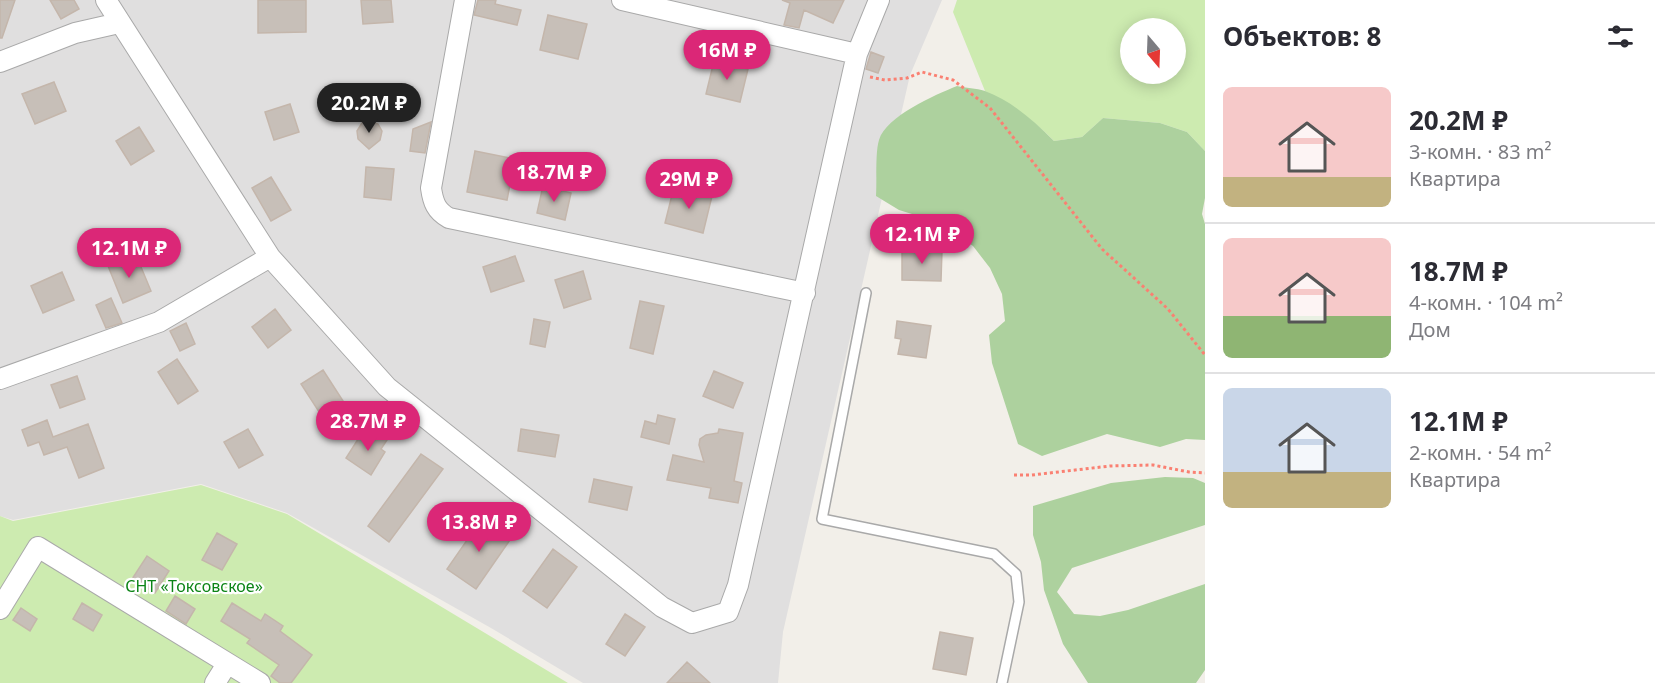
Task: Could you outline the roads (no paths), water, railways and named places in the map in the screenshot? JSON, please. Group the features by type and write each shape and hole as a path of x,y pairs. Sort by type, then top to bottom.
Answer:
{"street":[{"path":"106,0 270,257 387,387 662,607 692,623 728,612 738,585 805,293 852,74 857,54 879,0"},
{"path":"465,0 431,188 433,200 439,212 449,218 805,293"},
{"path":"622,0 857,54"},
{"path":"0,63 75,33 119,23"},
{"path":"0,379 159,322 270,257"},
{"path":"0,609 38,547 260,683"},
{"path":"215,683 227,664"}],"lane":[{"path":"866,293 822,519 994,554 1016,574 1019,602 1002,683"}],"park label":[{"name":"СНТ «Токсовское»","path":"194,586"}]}
